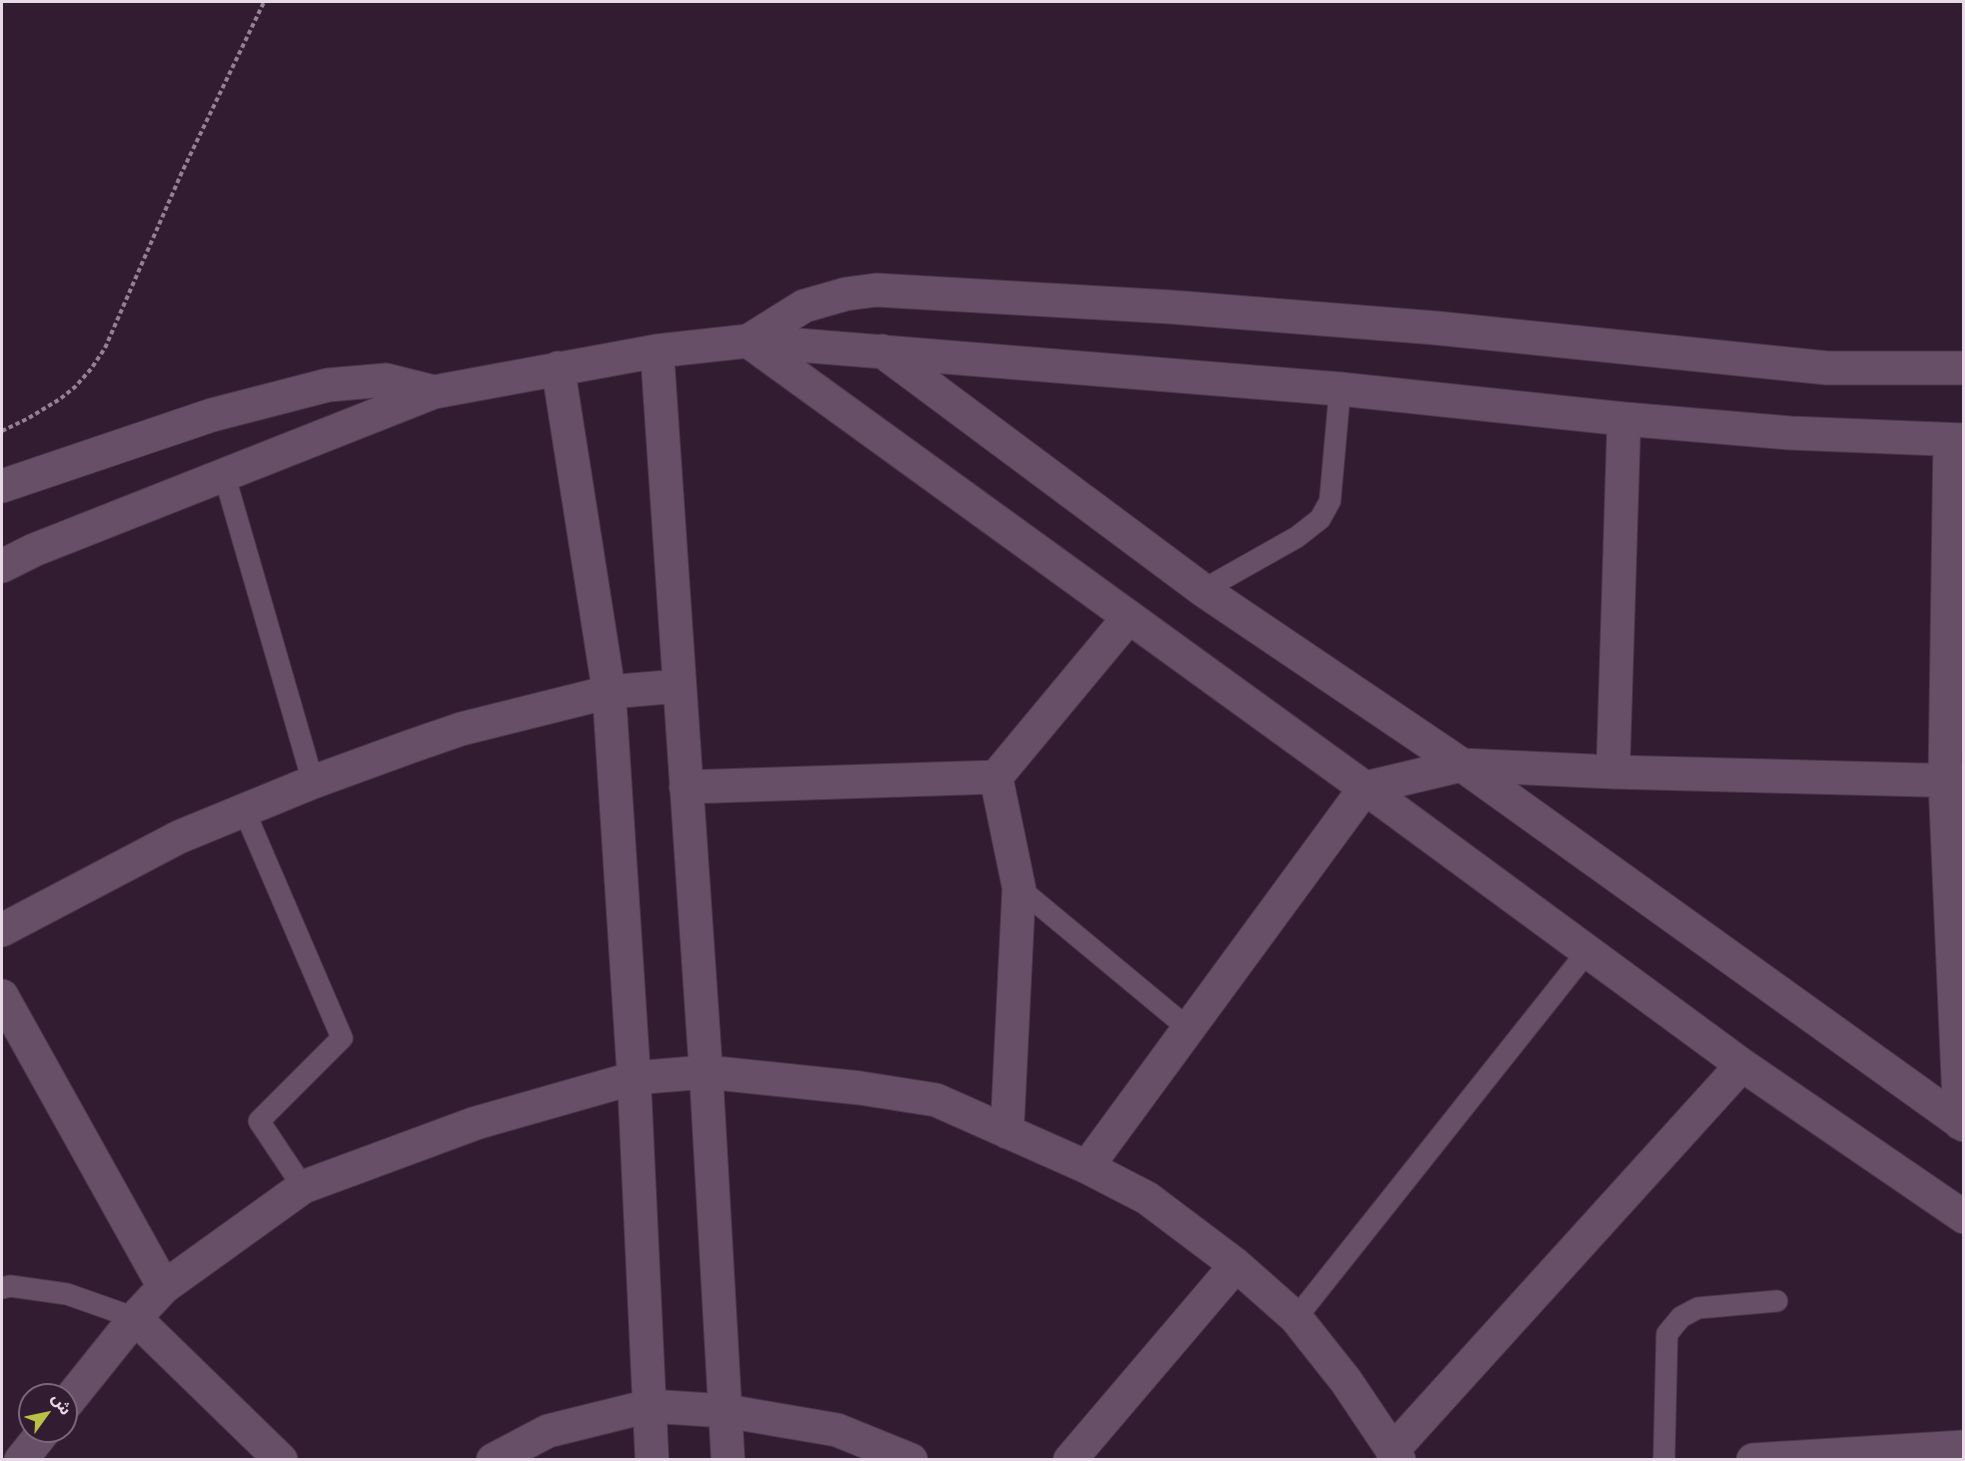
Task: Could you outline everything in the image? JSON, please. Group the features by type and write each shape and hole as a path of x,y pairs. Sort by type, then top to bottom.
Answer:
{"street":[{"path":"748,341 804,306 846,294 876,290 1171,308 1436,328 1827,368 1964,369"},
{"path":"748,341 1365,788 1742,1065 1964,1217"},
{"path":"2,566 34,550 434,392 657,351 748,341 1340,389 1790,434 1957,440 1954,781 1962,1123"},
{"path":"657,351 706,1072 728,1460"},
{"path":"882,351 1203,590 1462,765 1962,1123"},
{"path":"558,368 609,692 634,1078 652,1460"},
{"path":"2,486 212,415 328,385 386,380 434,392"},
{"path":"1613,772 1624,419"},
{"path":"686,787 996,777 1129,617"},
{"path":"2,930 179,837 313,782 461,729 609,692 679,686"},
{"path":"1087,1167 1365,788 1462,765 1613,772 1954,781"},
{"path":"996,777 1020,888 1007,1132"},
{"path":"2,996 164,1287"},
{"path":"78,1389 135,1318 164,1287 303,1187 476,1123 634,1078 706,1072 936,1100 1087,1167 1147,1198 1236,1265 1296,1318 1346,1381 1396,1455 1742,1065"},
{"path":"1070,1460 1236,1265"},
{"path":"135,1318 281,1460"},
{"path":"493,1460 548,1431 649,1406 726,1411 837,1430 911,1460"},
{"path":"21,1460 34,1443"},
{"path":"1753,1460 1964,1447"}],"lane":[{"path":"1203,590 1297,537 1320,519 1330,501 1340,389"},
{"path":"224,474 313,782"},
{"path":"244,810 342,1038 259,1121 303,1187"},
{"path":"1020,888 1189,1029"},
{"path":"1296,1318 1587,952"},
{"path":"2,1288 10,1286 67,1294 135,1318"},
{"path":"1664,1460 1667,1334 1680,1317 1698,1308 1777,1301"}],"path":[{"path":"2,431 27,419 75,387 92,369 105,348 182,171 264,2"}]}
